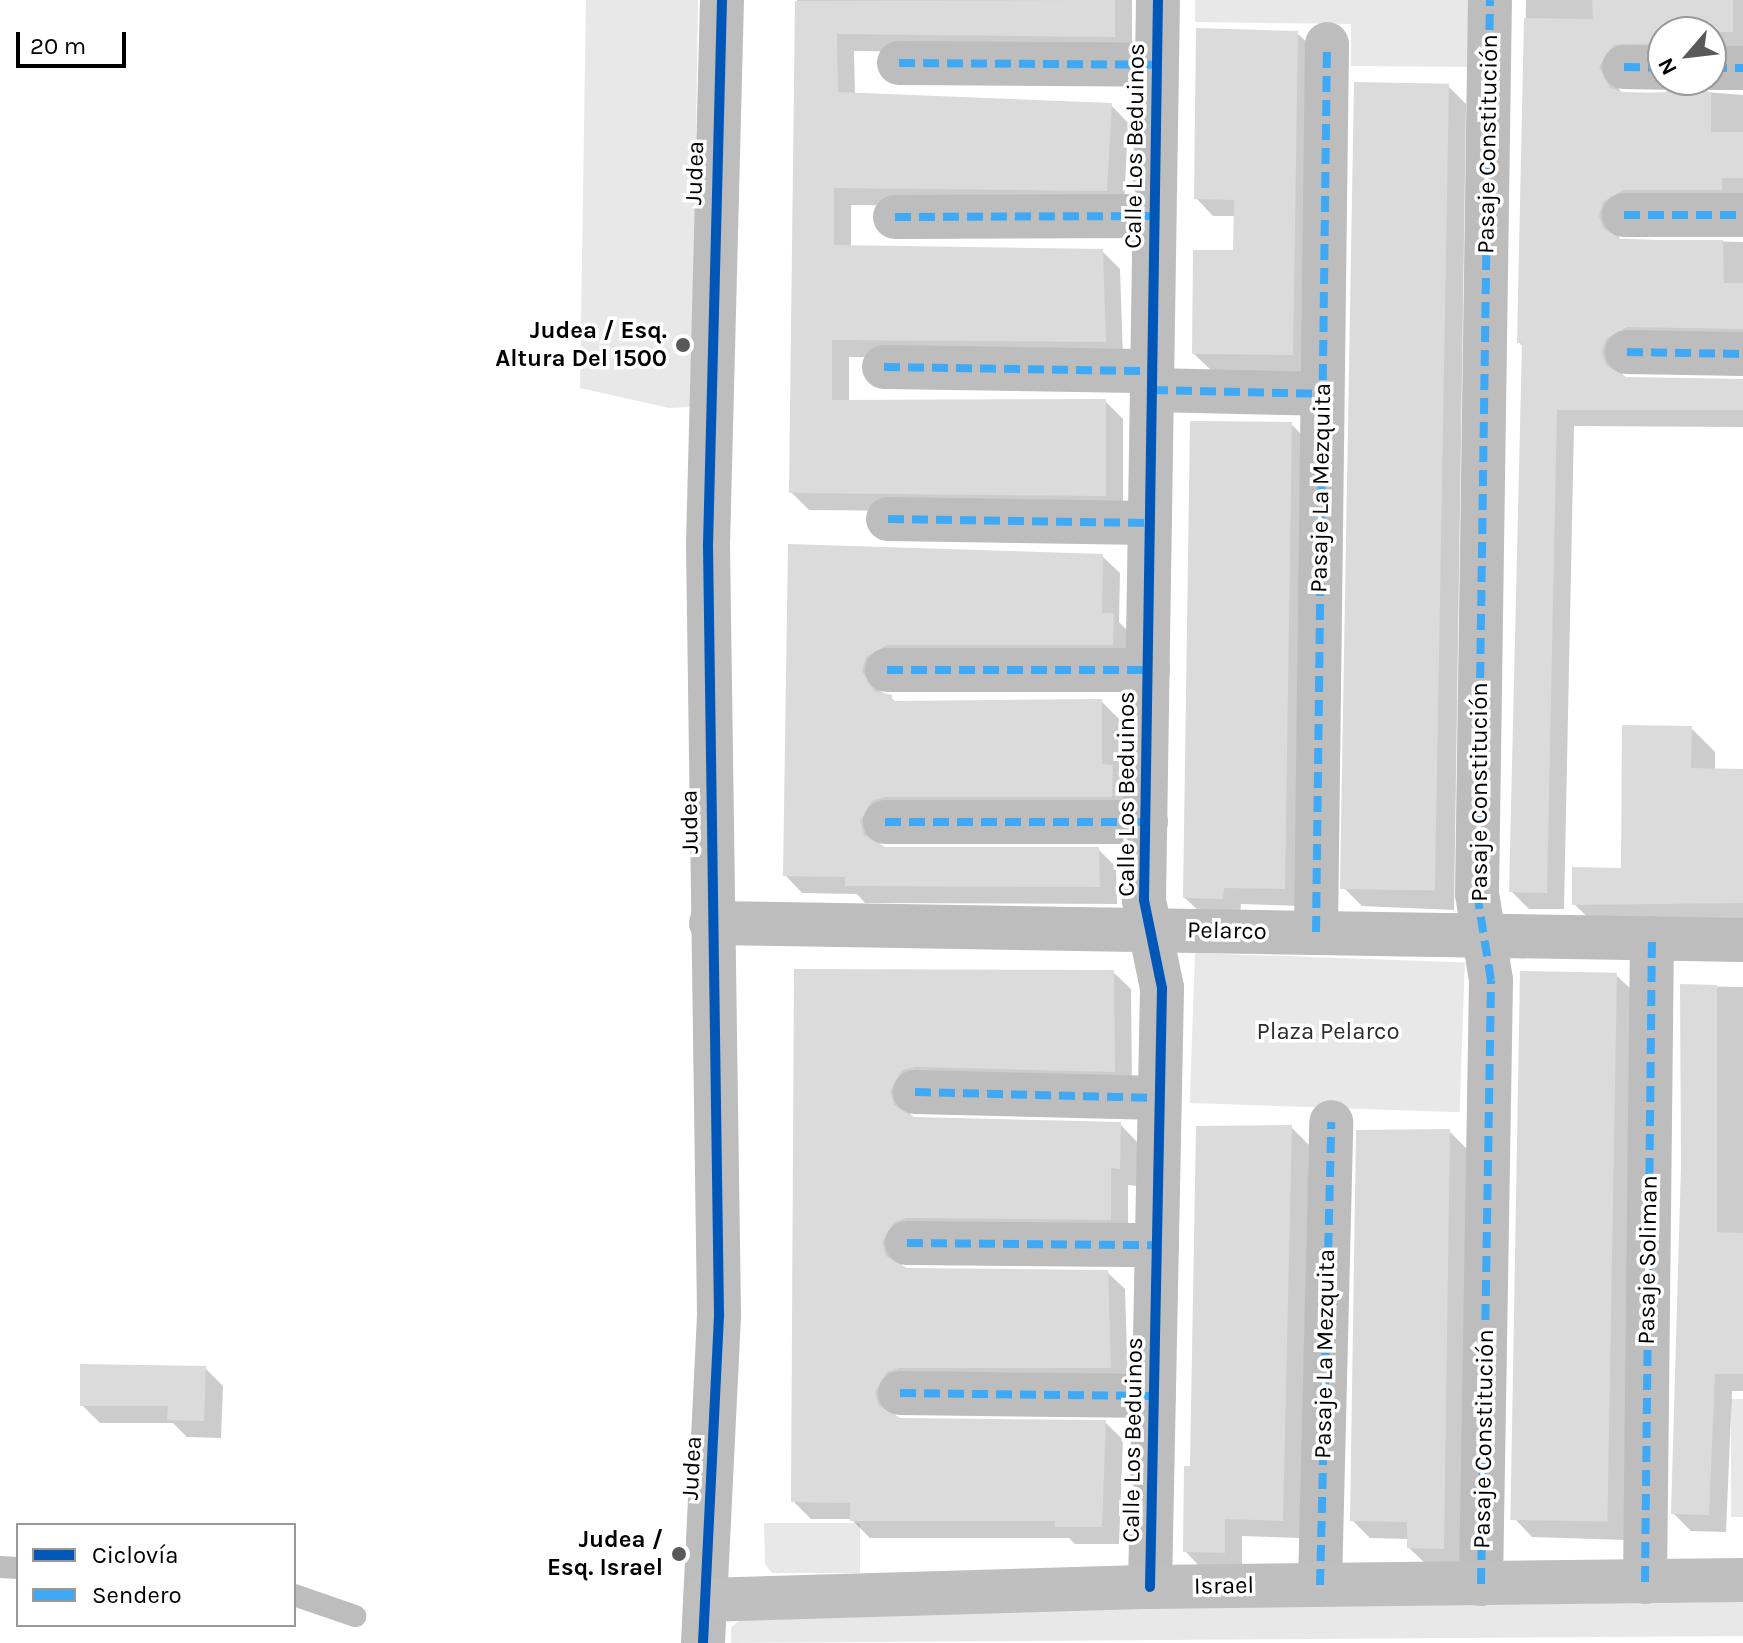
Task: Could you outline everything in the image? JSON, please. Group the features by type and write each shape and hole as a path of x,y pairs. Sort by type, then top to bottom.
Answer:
{"street":[{"name":"Judea","path":"703,1643 719,1314 711,923 709,420 722,0"},
{"name":"Calle Los Beduinos","path":"1150,1587 1162,988 1144,900 1158,0"},
{"name":"Pasaje Constitución","path":"1481,1584 1491,980 1477,894 1490,0"},
{"name":"Pasaje La Mezquita","path":"1316,932 1327,44"},
{"path":"899,63 1156,65"},
{"path":"1624,215 1743,215"},
{"path":"895,217 1154,216"},
{"path":"1627,352 1743,354"},
{"path":"884,367 1152,380 1322,394"},
{"path":"888,519 1150,523"},
{"path":"887,670 1148,670"},
{"path":"885,822 1146,822"},
{"name":"Pelarco","path":"711,923 1743,940"},
{"name":"Pasaje Soliman","path":"1645,1582 1652,938"},
{"path":"915,1092 1159,1098"},
{"name":"Pasaje La Mezquita","path":"1320,1585 1331,1122"},
{"path":"907,1243 1157,1245"},
{"path":"900,1393 1154,1396"},
{"name":"Israel","path":"705,1600 1150,1587 1743,1580"}],"lane":[{"path":"296,1596 355,1616"}],"green space":[{"path":"586,0 698,0 692,407 669,408 580,388"},
{"path":"1195,0 1479,0 1478,67 1351,66 1351,24 1195,22"},
{"name":"Plaza Pelarco","path":"1195,953 1465,962 1460,1112 1190,1103"},
{"path":"1731,1399 1743,1399 1743,1517 1731,1517"},
{"path":"764,1523 860,1523 860,1573 772,1573 765,1564"},
{"path":"1743,1593 1743,1636 731,1643 731,1627 743,1618"}],"building":[{"path":"1115,0 1115,37 837,34 838,92 1112,103 1107,191 834,188 834,245 1103,249 1106,342 832,340 832,400 1106,399 1106,496 789,493 795,1"},
{"path":"1592,0 1733,0 1733,32 1727,32 1727,16 1647,16 1647,44 1613,45 1599,67 1610,88 1623,92 1647,93 1647,96 1711,96 1711,132 1743,132 1743,178 1722,178 1722,190 1623,190 1603,202 1599,216 1603,228 1623,240 1723,240 1724,283 1743,283 1743,329 1627,327 1606,339 1602,352 1606,365 1626,377 1743,379 1743,410 1557,410 1547,893 1509,892 1522,343 1517,343 1524,18 1593,19"},
{"path":"1196,28 1298,31 1293,355 1192,354 1193,250 1233,250 1234,200 1194,199"},
{"path":"1354,82 1449,84 1435,891 1340,889"},
{"path":"1190,421 1292,422 1285,889 1224,888 1223,899 1183,898"},
{"path":"788,544 1103,554 1102,613 1114,613 1113,645 887,645 866,657 862,671 874,691 892,695 892,701 1102,699 1102,764 1113,765 1112,797 885,797 872,801 860,821 864,835 885,847 1099,847 1100,887 845,886 845,877 783,876"},
{"path":"1622,725 1692,726 1691,768 1743,769 1743,903 1572,905 1572,867 1621,868"},
{"path":"794,969 1114,970 1115,1072 916,1067 902,1070 890,1091 894,1105 914,1117 1121,1122 1120,1169 1111,1168 1111,1220 907,1218 894,1222 882,1242 886,1256 907,1268 1108,1270 1111,1368 900,1368 887,1372 875,1392 879,1406 900,1418 1106,1420 1102,1527 1055,1527 1055,1521 850,1521 850,1503 791,1502"},
{"path":"1520,971 1617,973 1607,1522 1510,1520"},
{"path":"1680,984 1717,985 1717,1232 1743,1233 1743,1374 1715,1374 1709,1515 1671,1514 1681,1166"},
{"path":"1292,1125 1283,1521 1225,1519 1225,1553 1183,1552 1184,1466 1190,1466 1196,1126"},
{"path":"1450,1129 1444,1549 1407,1548 1407,1522 1350,1521 1356,1130"},
{"path":"80,1364 206,1366 204,1421 167,1420 168,1406 80,1406"}],"marked path":[{"path":"1481,1584 1491,980 1477,894 1490,0"},
{"path":"1316,932 1327,44"},
{"path":"899,63 1156,65"},
{"path":"1624,67 1647,68"},
{"path":"1727,68 1743,68"},
{"path":"1624,215 1743,215"},
{"path":"895,217 1154,216"},
{"path":"1627,352 1743,354"},
{"path":"884,367 1152,371"},
{"path":"1152,390 1322,394"},
{"path":"888,519 1150,523"},
{"path":"887,670 1148,670"},
{"path":"885,822 1146,822"},
{"path":"1645,1582 1652,938"},
{"path":"915,1092 1159,1098"},
{"path":"1320,1585 1331,1122"},
{"path":"907,1243 1157,1245"},
{"path":"900,1393 1154,1396"}],"cycle path":[{"path":"703,1643 719,1314 708,545 722,0"},
{"path":"1150,1587 1162,988 1144,900 1158,0"}],"place":[{"name":"Judea / Esq. Altura Del 1500","path":"683,345"},
{"name":"Judea / Esq. Israel","path":"679,1554"}]}
